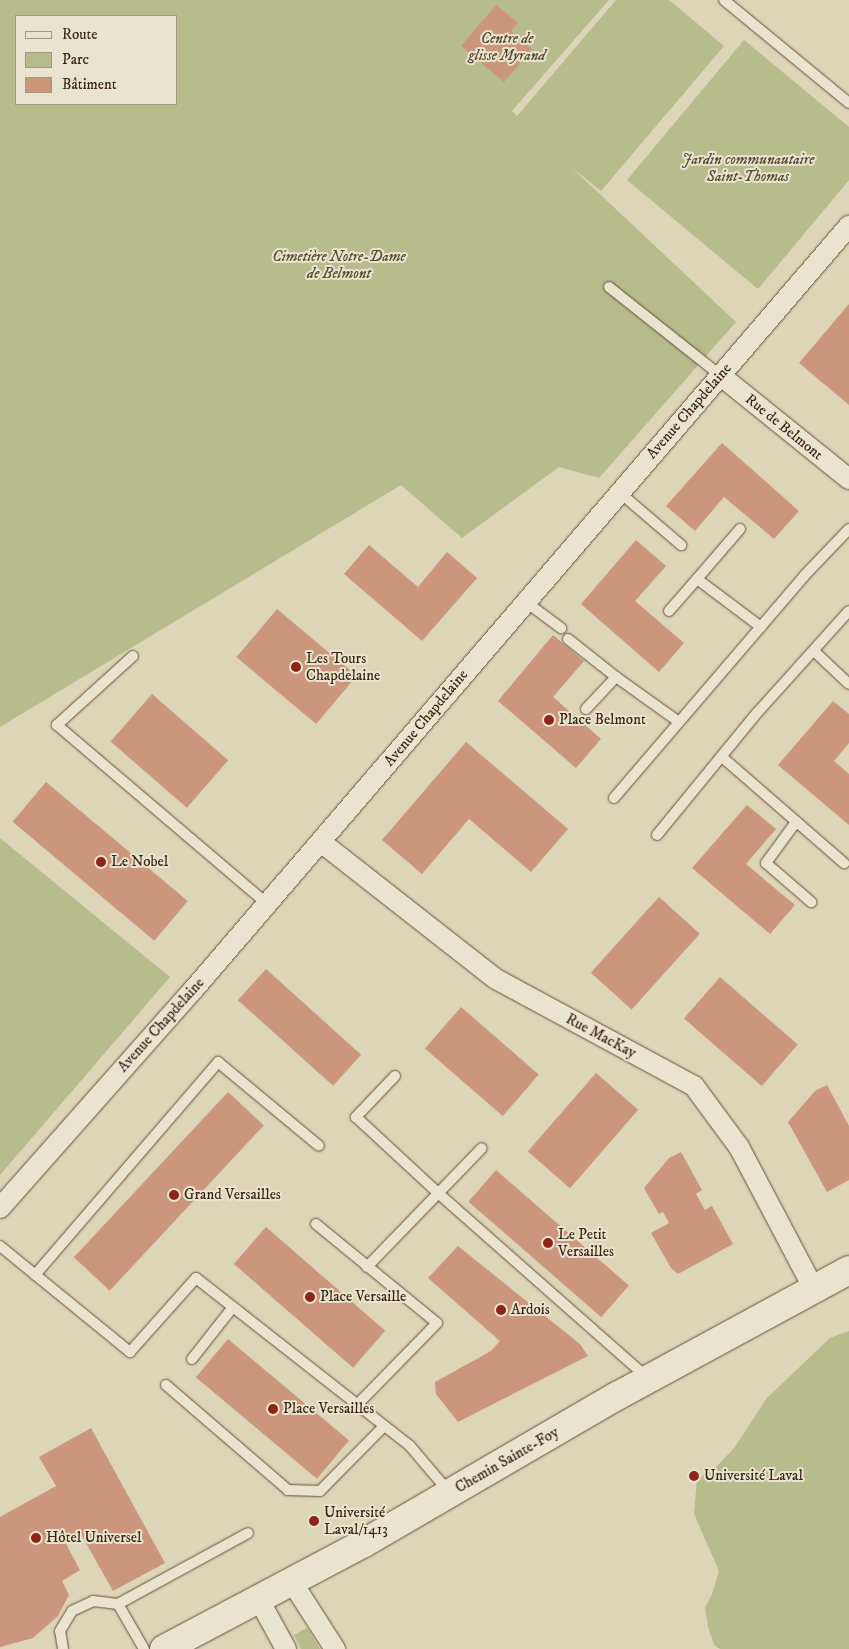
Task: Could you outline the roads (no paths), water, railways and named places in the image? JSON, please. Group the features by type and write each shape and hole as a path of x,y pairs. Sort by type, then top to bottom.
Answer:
{"main road":[{"name":"Chemin Sainte-Foy","path":"164,1649 364,1544 648,1378 849,1270"}],"street":[{"name":"Avenue Chapdelaine","path":"0,1208 321,842 619,492 849,226"},
{"name":"Rue de Belmont","path":"720,375 849,479"},
{"name":"Rue MacKay","path":"321,842 496,979 694,1086 739,1147 814,1289"},
{"path":"292,1582 335,1649"},
{"path":"258,1598 286,1649"}],"lane":[{"path":"724,0 849,103"},
{"path":"609,287 720,375"},
{"path":"619,492 681,545"},
{"path":"614,798 804,576 849,528"},
{"path":"668,611 740,530"},
{"path":"697,579 761,627"},
{"path":"526,602 561,628"},
{"path":"657,835 757,713 849,611"},
{"path":"568,639 678,722"},
{"path":"814,651 849,684"},
{"path":"133,656 57,726 267,904"},
{"path":"586,709 616,677"},
{"path":"722,758 844,864"},
{"path":"796,822 766,863 811,902"},
{"path":"36,1276 218,1062 319,1146"},
{"path":"395,1076 356,1117 438,1193 648,1378"},
{"path":"367,1266 482,1148"},
{"path":"316,1224 437,1323 357,1405"},
{"path":"0,1246 130,1352 196,1278 410,1446 450,1493"},
{"path":"192,1358 233,1307"},
{"path":"166,1385 288,1490 320,1491 384,1426"},
{"path":"64,1649 60,1630 72,1611 93,1600 118,1604 248,1533"},
{"path":"118,1604 144,1649"}],"place":[{"name":"Les Tours Chapdelaine","path":"296,667"},
{"name":"Place Belmont","path":"549,720"},
{"name":"Le Nobel","path":"101,862"},
{"name":"Grand Versailles","path":"174,1195"},
{"name":"Le Petit Versailles","path":"548,1243"},
{"name":"Place Versaille","path":"310,1297"},
{"name":"Ardois","path":"501,1310"},
{"name":"Place Versailles","path":"273,1409"},
{"name":"Université Laval","path":"694,1476"},
{"name":"Université Laval/1413","path":"314,1521"},
{"name":"Hôtel Universel","path":"36,1538"}],"park label":[{"name":"Centre de glisse Myrand","path":"507,46"},
{"name":"Jardin communautaire Saint-Thomas","path":"748,168"},
{"name":"Cimetière Notre-Dame de Belmont","path":"339,264"}]}
